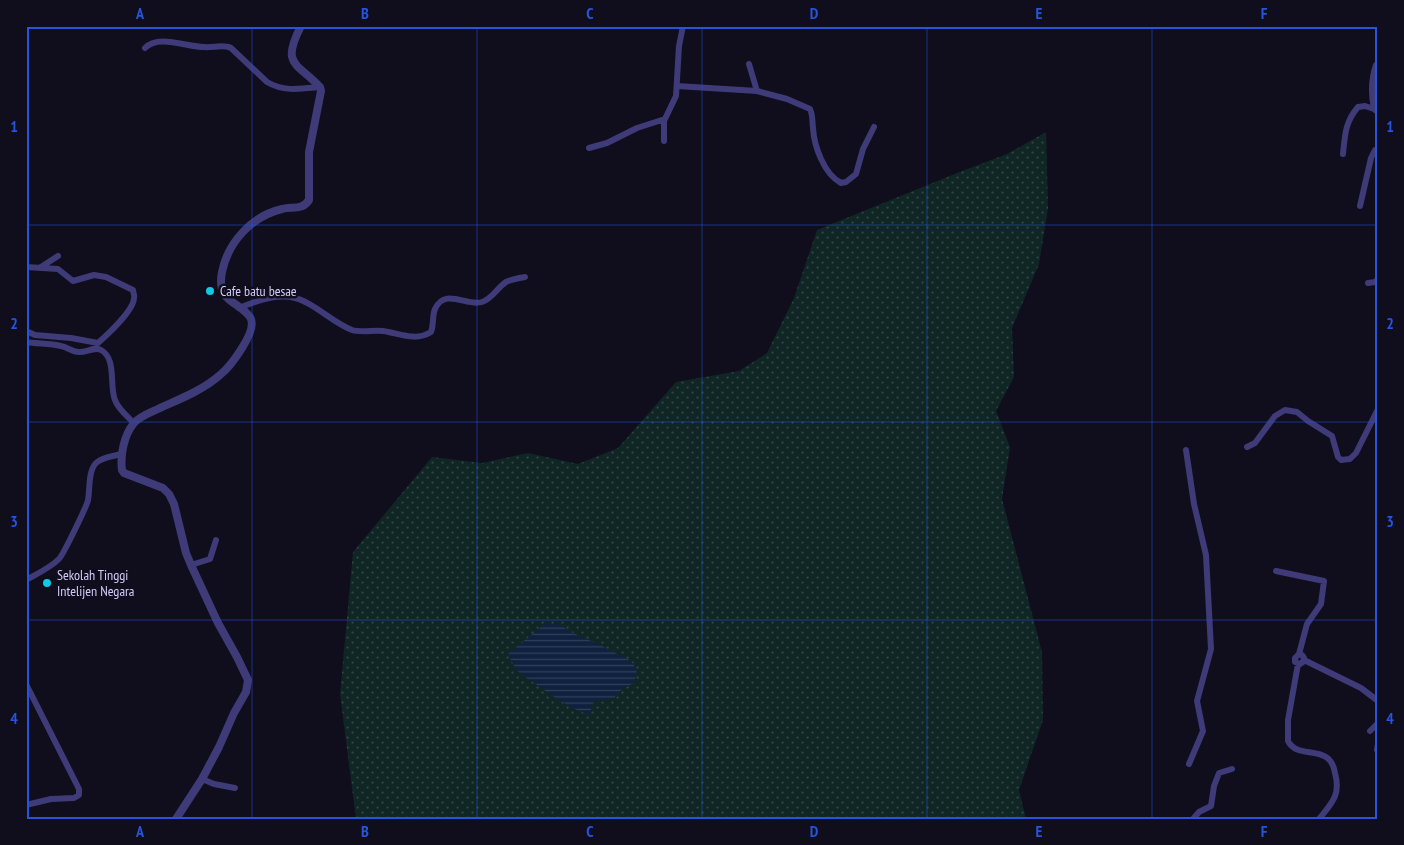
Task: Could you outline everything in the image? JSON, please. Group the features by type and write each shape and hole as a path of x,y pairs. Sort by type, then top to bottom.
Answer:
{"street":[{"path":"176,819 202,779 246,692 248,680 218,623 191,565 186,553 174,504 169,494 163,488 124,473 122,470 122,454 125,442 134,423 209,384 232,364 246,340 252,324 250,318 229,300 222,288 222,272 237,237 265,215 284,208 300,208 310,198 309,152 321,97 320,87 298,68 293,61 292,47 301,26"},
{"path":"664,141 665,119 676,96 678,86 679,46 683,26"},
{"path":"145,48 150,43 159,42 181,43 200,47 227,46 274,86 289,90 320,87"},
{"path":"750,64 757,91"},
{"path":"1376,65 1372,76 1376,111"},
{"path":"678,86 757,91 787,99 810,109 814,136 824,165 829,174 841,183 846,182 856,174 863,149 874,127"},
{"path":"1343,154 1345,134 1350,116 1358,107 1365,106 1376,111"},
{"path":"589,148 607,143 637,128 665,119"},
{"path":"1360,206 1371,158 1375,150 1378,149"},
{"path":"40,267 58,256"},
{"path":"26,267 58,269 73,281 94,274 106,277 133,290 135,297 133,304 98,346 78,352 61,346 26,342"},
{"path":"239,308 267,298 289,297 300,299 351,329 381,331 414,337 425,336 431,332 436,307 444,300 458,298 473,303 480,303 508,281 526,277"},
{"path":"1368,283 1375,282 1378,279"},
{"path":"26,331 35,335 64,338 98,346 110,362 115,401 134,423"},
{"path":"1247,447 1255,443 1275,416 1280,412 1289,410 1298,412 1308,421 1332,436 1339,459 1346,460 1356,453 1378,409"},
{"path":"1186,450 1194,504 1206,555 1211,650 1197,701 1203,731 1189,764"},
{"path":"26,580 58,560 63,554 87,507 95,464 102,459 122,454"},
{"path":"191,565 210,559 216,540"},
{"path":"1276,571 1324,581 1321,604 1307,624 1299,654 1302,655 1301,662 1288,720 1288,741 1291,747 1327,757 1332,763 1337,780 1336,795 1319,819"},
{"path":"1301,662 1361,688 1377,699"},
{"path":"26,684 79,789 79,795 74,798 51,799 26,805"},
{"path":"1370,731 1378,723"},
{"path":"1193,819 1195,815 1212,804 1214,786 1219,772 1232,769"},
{"path":"202,779 214,784 235,788"}],"green space":[{"path":"1046,132 1048,208 1039,264 1012,328 1014,377 996,411 1010,447 1002,499 1042,652 1043,720 1019,790 1026,819 356,819 340,694 353,552 432,457 482,463 528,453 578,464 618,448 676,382 739,371 767,353 794,298 817,230 1007,154"}],"water":[{"path":"546,623 560,625 631,661 637,670 634,683 622,689 614,698 594,701 589,715 557,699 516,670 508,654"}],"place":[{"name":"Cafe batu besae","path":"210,291"},
{"name":"Sekolah Tinggi Intelijen Negara","path":"47,583"}]}
